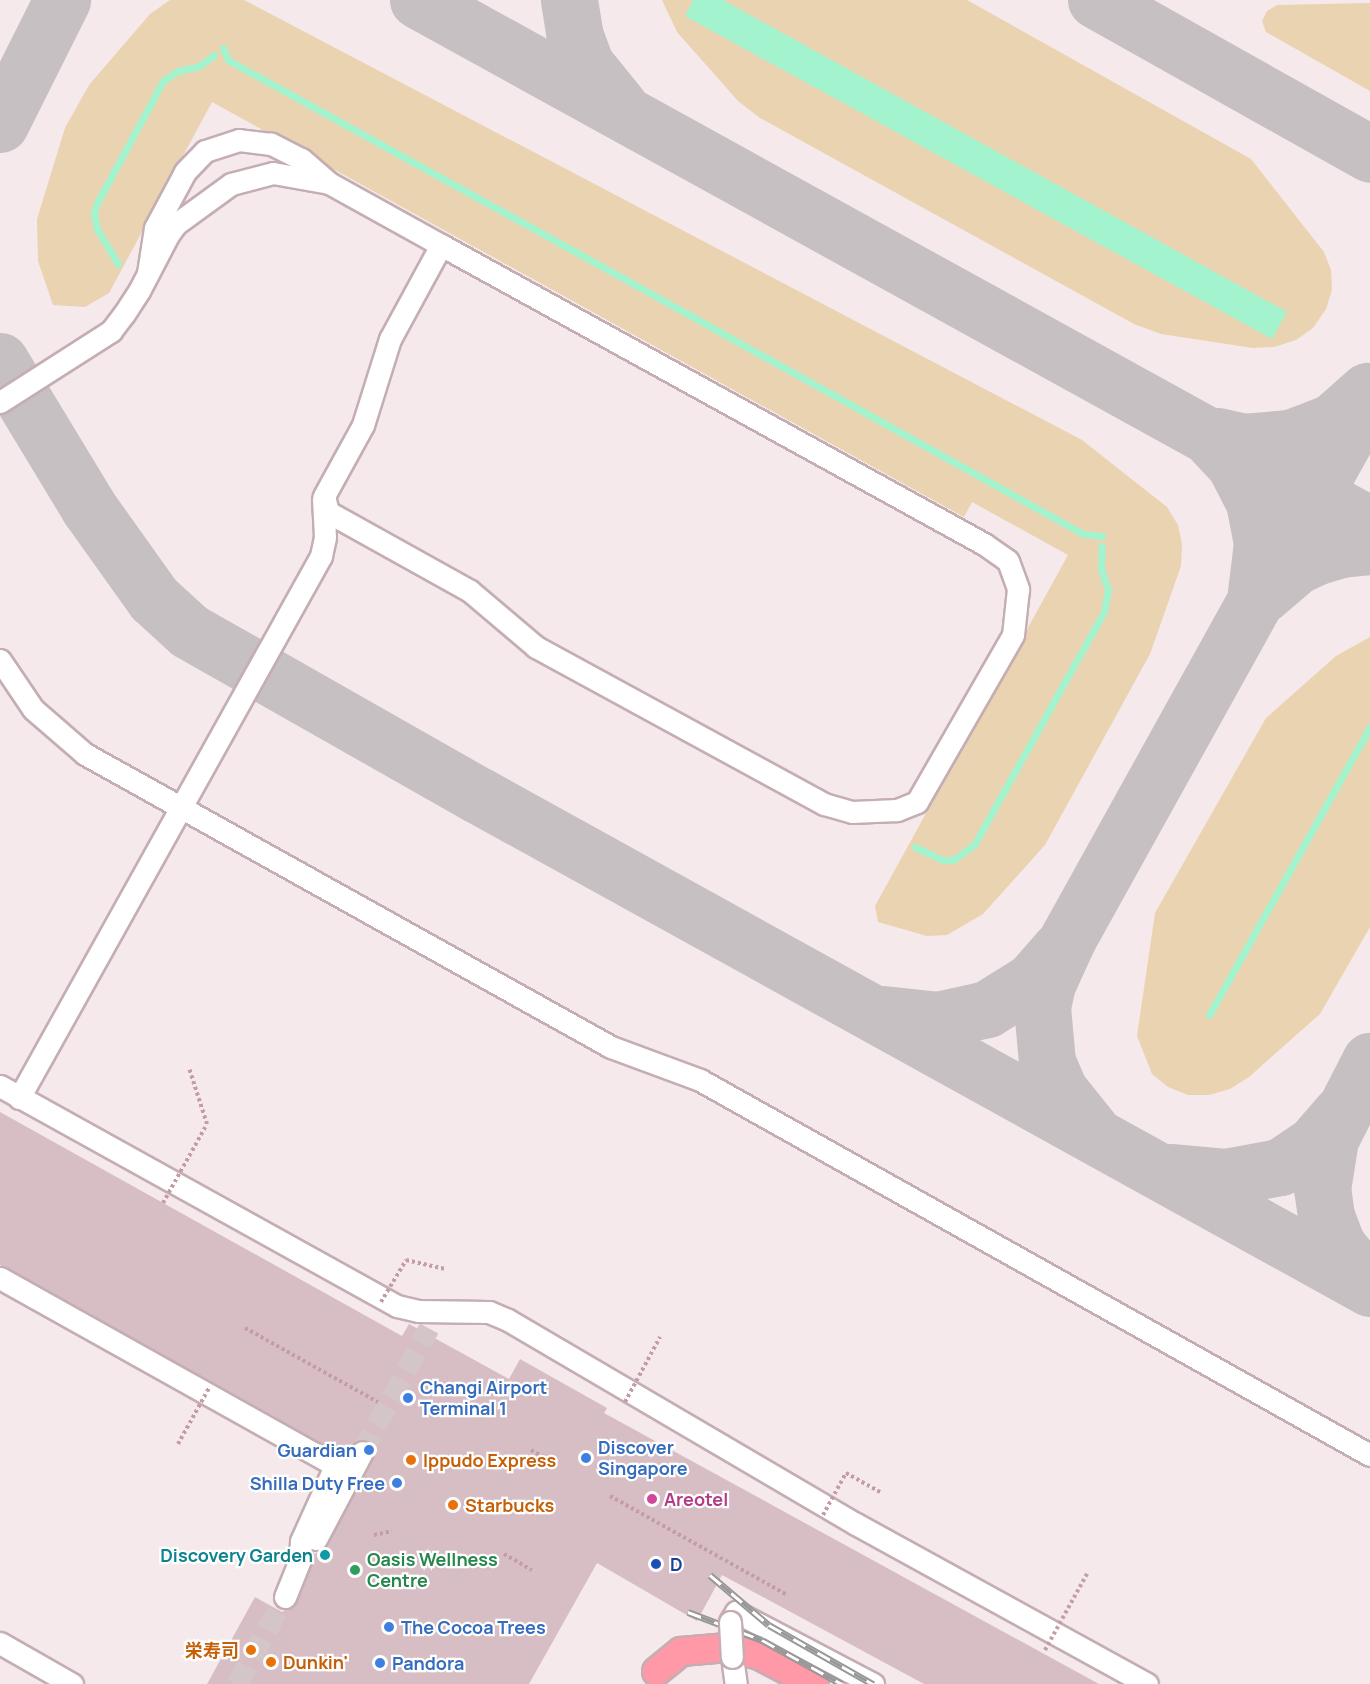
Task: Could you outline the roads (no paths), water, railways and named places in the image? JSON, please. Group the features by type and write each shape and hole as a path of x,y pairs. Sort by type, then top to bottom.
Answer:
{"main road":[{"path":"656,1671 681,1651 727,1647 759,1655 814,1684"}],"lane":[{"path":"148,273 155,228 185,172 205,151 239,140 271,144 301,159 329,183 984,544 1008,561 1018,589 1018,617 1005,653 917,802 897,810 852,812 824,804 536,647 470,591 333,516 326,508 324,496"},
{"path":"0,402 111,331 176,224 231,184 273,172 329,183"},
{"path":"19,1098 321,556 325,537 324,496 363,425 400,316 441,245"},
{"path":"0,660 33,709 69,743 182,809 611,1047 700,1080 1370,1455"},
{"path":"0,1086 397,1306 489,1312 508,1320 856,1524 1147,1684"},
{"path":"0,1278 342,1470"},
{"path":"429,1328 448,1315 465,1312"},
{"path":"285,1597 300,1560 310,1551 342,1470 362,1452"},
{"path":"736,1684 730,1622 736,1612 873,1684"},
{"path":"0,1643 72,1684"}],"waterway":[{"path":"223,48 228,60 620,276"},
{"path":"118,264 97,229 94,213 97,203 163,81 178,71 199,66 214,55"},
{"path":"623,278 1083,534 1102,536"},
{"path":"915,847 943,860 953,860 974,845 1104,611 1108,590 1101,569 1102,546"},
{"path":"1209,1015 1370,727"}],"tunnel":[{"path":"362,1452 429,1328"},
{"path":"237,1684 285,1597"}],"railway":[{"path":"710,1575 769,1625 873,1684"},
{"path":"688,1612 762,1640 842,1684"}],"place":[{"name":"Changi Airport Terminal 1","path":"408,1398"},
{"name":"Guardian","path":"369,1450"},
{"name":"Discover Singapore","path":"586,1458"},
{"name":"Ippudo Express","path":"411,1460"},
{"name":"Shilla Duty Free","path":"397,1483"},
{"name":"Areotel","path":"652,1499"},
{"name":"Starbucks","path":"453,1505"},
{"name":"Discovery Garden","path":"325,1555"},
{"name":"D","path":"656,1564"},
{"name":"Oasis Wellness Centre","path":"355,1570"},
{"name":"The Cocoa Trees","path":"389,1627"},
{"name":"栄寿司","path":"251,1650"},
{"name":"Dunkin'","path":"271,1662"},
{"name":"Pandora","path":"380,1663"}]}
